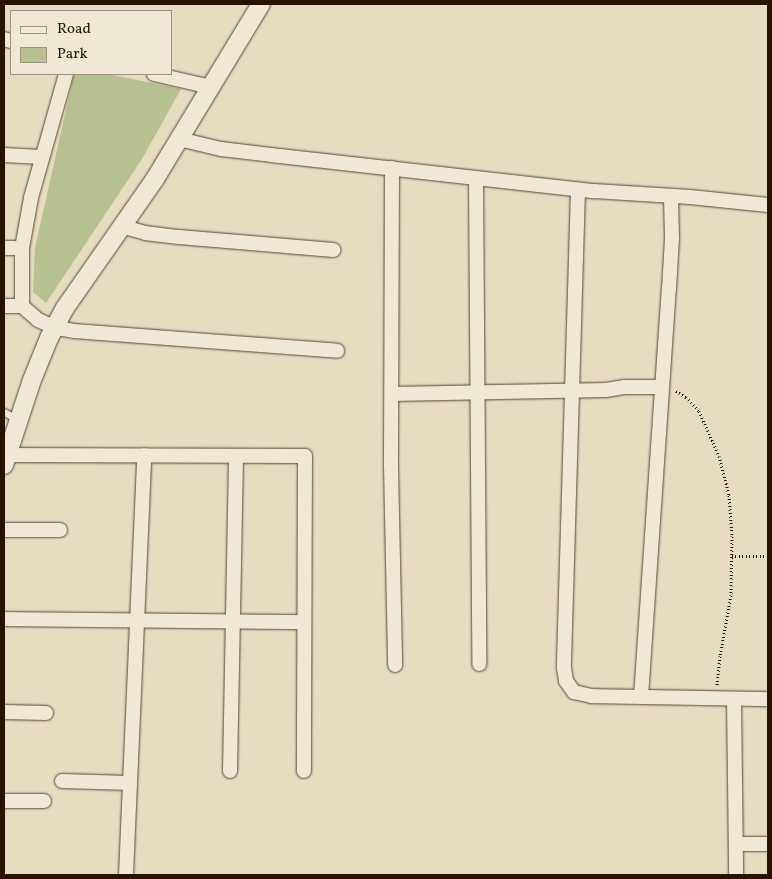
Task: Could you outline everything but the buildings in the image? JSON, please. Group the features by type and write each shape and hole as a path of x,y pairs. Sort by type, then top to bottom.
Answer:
{"street":[{"path":"261,4 179,139 65,308 32,380 11,416 6,460 144,455 305,456 304,771"},
{"path":"22,306 22,248 41,157 66,75"},
{"path":"158,75 211,87"},
{"path":"179,139 221,148 270,155 578,190 768,205"},
{"path":"4,155 41,157"},
{"path":"392,168 395,665"},
{"path":"476,178 479,664"},
{"path":"578,190 564,668 566,681 574,692 592,696 768,699"},
{"path":"641,697 671,247 671,196"},
{"path":"121,226 178,237 333,250"},
{"path":"4,248 22,248"},
{"path":"4,306 22,306 38,320 56,328 74,331 337,351"},
{"path":"392,394 478,394 662,387"},
{"path":"126,875 144,455"},
{"path":"230,771 236,456"},
{"path":"4,530 60,530"},
{"path":"4,620 304,622"},
{"path":"734,699 736,875"},
{"path":"4,712 46,714"},
{"path":"62,781 130,783"},
{"path":"4,801 44,802"},
{"path":"737,844 768,844"}],"path":[{"path":"662,387 679,392 693,404 711,438 724,475 728,495 732,556 731,595 720,656 715,699"},
{"path":"732,556 768,556"}],"green space":[{"path":"74,75 113,75 181,89 142,159 46,303 33,292 35,248"}]}
